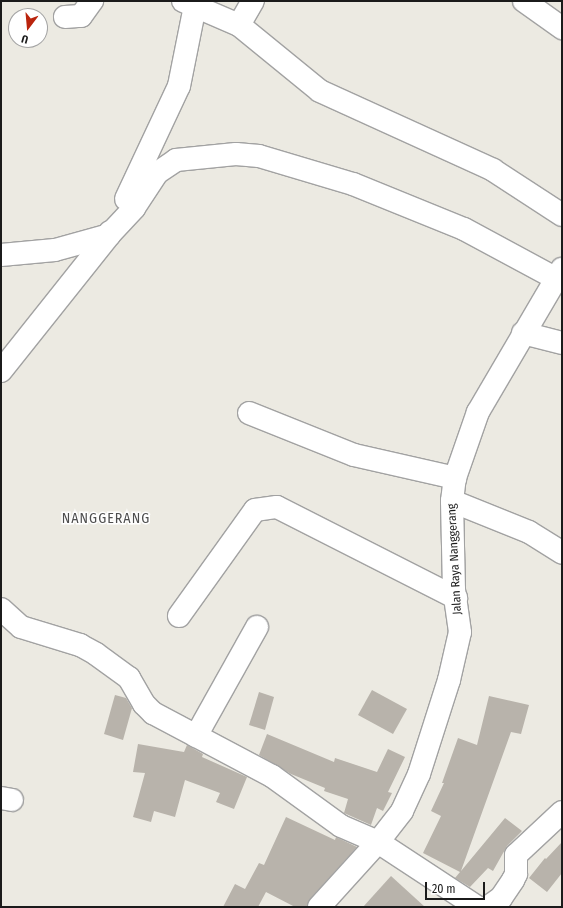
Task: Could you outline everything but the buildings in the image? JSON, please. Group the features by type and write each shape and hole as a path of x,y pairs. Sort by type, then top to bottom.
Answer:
{"street":[{"path":"65,17 81,16 92,1"},
{"path":"239,25 253,1"},
{"path":"524,1 562,28"},
{"path":"1,255 55,250 109,235 179,86 189,4 239,25 320,91 493,170 562,215"},
{"path":"1,371 109,235 134,208 157,173 176,160 236,154 258,156 353,184 464,229 559,273"},
{"name":"Jalan Raya Nanggerang","path":"319,907 378,842 402,811 420,774 449,680 460,632 456,598 452,501 455,478 478,412 559,273"},
{"path":"523,333 562,343"},
{"path":"249,413 354,456 455,478"},
{"path":"452,501 528,532 562,553"},
{"path":"179,616 255,510 276,507 456,598"},
{"path":"1,609 21,627 80,646 96,654 129,678 144,704 153,713 272,776 341,826 378,842 477,907"},
{"path":"196,736 257,628"},
{"path":"488,907 501,898 513,880 516,874 516,855 562,812"}],"district":[{"name":"NANGGERANG","path":"106,519"}]}
